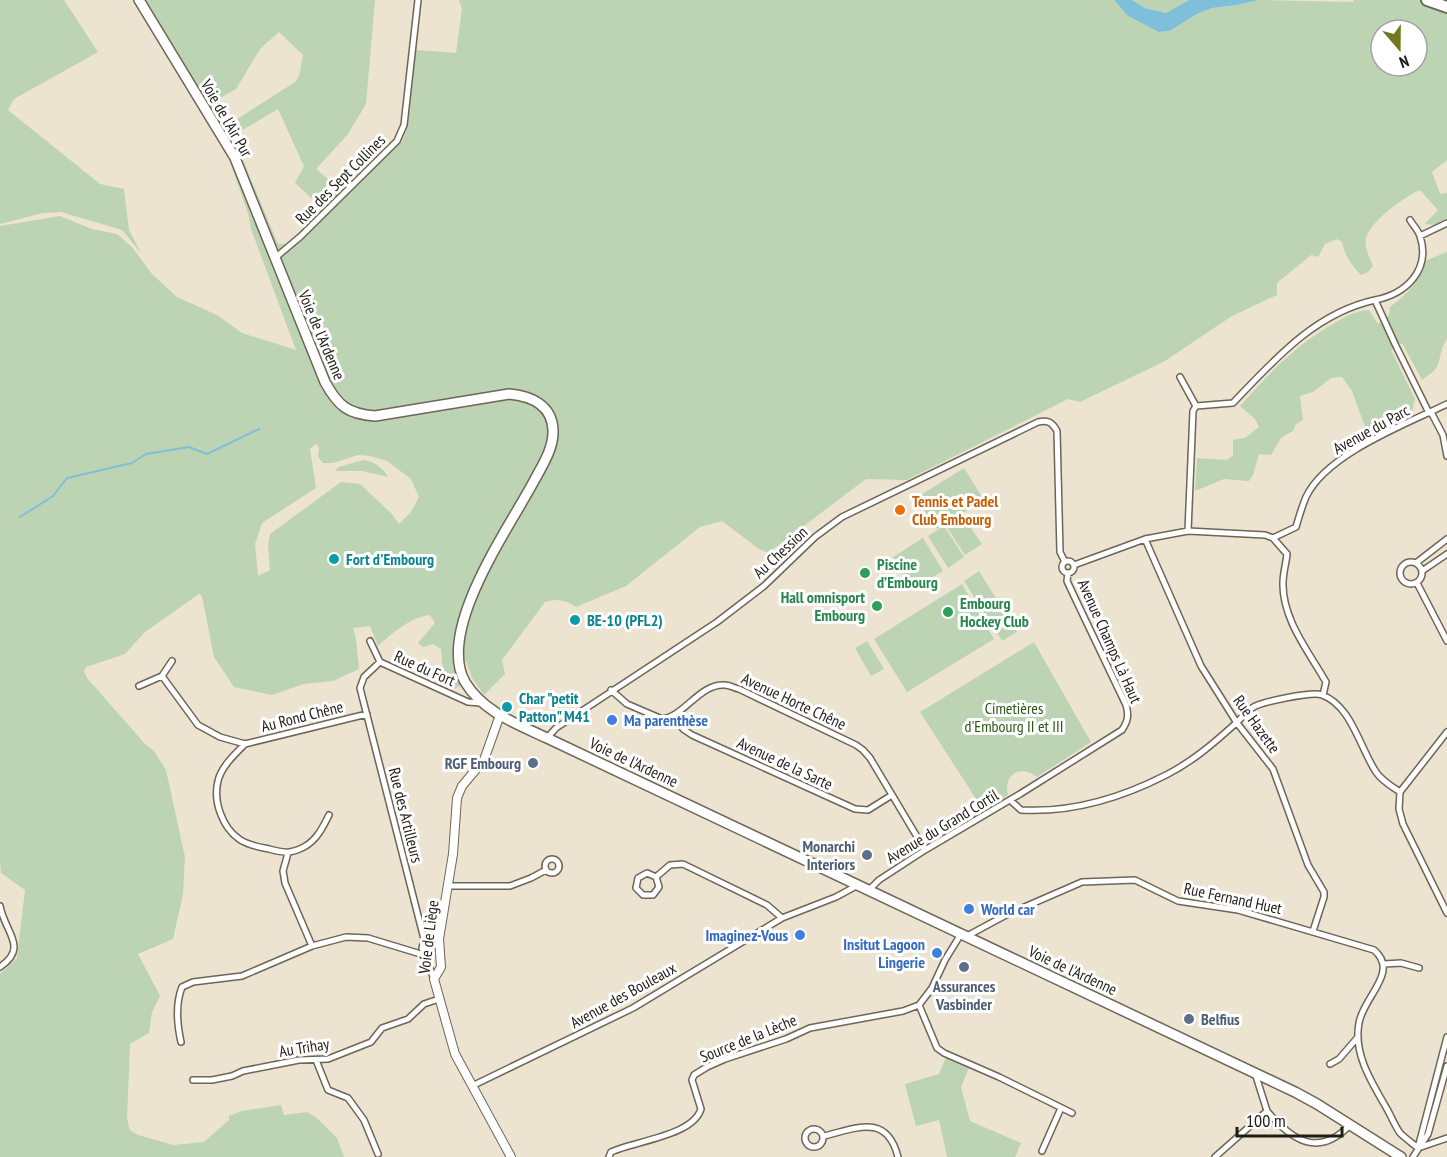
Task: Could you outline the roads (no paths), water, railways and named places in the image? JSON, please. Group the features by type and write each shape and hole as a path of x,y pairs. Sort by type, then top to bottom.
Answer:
{"highway":[{"path":"1427,0 1447,7"}],"main road":[{"name":"Voie de l'Air Pur","path":"139,0 235,158 275,258"},
{"name":"Voie de l'Ardenne","path":"275,258 325,382 332,395 344,408 361,415 375,416 508,394 525,396 536,401 551,417 554,431 546,459 475,590 463,616 459,632 458,651 462,673 466,682 483,703 500,715 547,738 1256,1073 1317,1104 1401,1157"}],"street":[{"name":"Rue des Sept Collines","path":"275,258 302,236 397,141 404,125 418,0"},
{"path":"1196,406 1233,403 1282,352 1310,329 1357,305 1390,297 1405,289 1420,265 1421,252 1420,236 1410,220"},
{"path":"1420,236 1447,223"},
{"path":"1375,300 1443,435 1447,456"},
{"path":"1180,378 1196,406 1188,531"},
{"name":"Avenue du Parc","path":"1273,538 1296,527 1306,495 1334,464 1359,448 1447,404"},
{"name":"Au Chession","path":"547,738 556,728 611,690 717,622 764,586 815,537 842,517 1038,422 1046,420 1052,423"},
{"name":"Avenue Champs Là Haut","path":"1052,423 1057,436 1060,552 1065,562"},
{"path":"1074,565 1145,538 1188,531 1264,535 1273,538 1287,554 1283,583 1286,605 1295,629 1326,682 1323,695 1341,707 1376,771 1384,781 1400,792"},
{"name":"Rue Hazette","path":"1145,538 1201,666 1237,723 1273,769 1308,865 1324,892 1313,931"},
{"path":"1416,563 1422,572 1422,578 1412,585 1406,584 1401,580 1399,574 1404,564 1416,563 1447,540"},
{"path":"1422,572 1447,554"},
{"name":"Avenue Champs Là Haut","path":"1065,562 1070,561 1074,565 1073,571 1068,573"},
{"name":"Avenue Champs Là Haut","path":"1065,562 1062,568 1068,573"},
{"name":"Avenue Champs Là Haut","path":"1010,800 1122,730 1128,722 1126,705 1067,581 1068,573"},
{"path":"1417,583 1447,640"},
{"name":"Rue du Fort","path":"370,640 380,662 468,702 483,703"},
{"path":"139,686 162,676 172,661"},
{"name":"Rue des Artilleurs","path":"380,662 364,677 360,688 424,939 422,948 424,956 434,979"},
{"name":"Au Rond Chêne","path":"162,676 198,724 220,736 245,744 367,714"},
{"name":"Avenue Horte Chêne","path":"676,714 708,690 723,685 739,689 863,750 925,850"},
{"path":"611,690 627,704 662,719 676,714"},
{"name":"Avenue du Grand Cortil","path":"868,890 925,850 1010,800 1021,810 1056,809 1091,804 1129,793 1168,774 1200,754 1237,723 1253,706 1312,693 1323,695"},
{"name":"Avenue de la Sarte","path":"676,714 682,729 692,735 855,810 868,810 892,795"},
{"name":"Voie de Liège","path":"500,715 484,760 458,794 453,854 439,939 441,967 434,979 451,1045 511,1157"},
{"path":"1447,732 1400,792 1399,809 1403,824 1447,914"},
{"name":"Au Rond Chêne","path":"245,744 228,762 218,780 217,802 224,823 238,839 256,847 288,853"},
{"path":"312,946 285,883 283,871 288,853 306,846 319,835 329,815"},
{"path":"656,877 670,865 683,864 766,905 782,918"},
{"path":"448,886 510,886 546,870"},
{"path":"647,873 656,877 659,886 653,895 643,895 636,888 638,878 647,873"},
{"name":"Rue Fernand Huet","path":"964,935 1082,882 1135,880 1178,901 1227,907 1374,950 1382,957 1384,964"},
{"name":"Avenue des Bouleaux","path":"472,1086 616,1017 782,918 836,897 858,885"},
{"path":"0,906 4,922 15,946 14,953 8,962 0,967"},
{"path":"964,935 945,960 932,988 919,1005 937,1048 1072,1113"},
{"path":"181,1042 177,1027 178,998 182,987 193,982 242,976 312,946 346,937 368,938 424,956"},
{"path":"1418,1148 1400,1133 1366,1072 1358,1037 1358,1023 1383,973 1384,964 1401,963 1419,968"},
{"name":"Au Trihay","path":"193,1080 212,1080 299,1060 328,1059 371,1042 382,1028 408,1019 424,1004 439,999"},
{"name":"Source de la Lèche","path":"609,1157 611,1152 618,1148 655,1140 695,1120 701,1109 692,1080 694,1075 707,1067 810,1028 903,1011 919,1005"},
{"path":"1330,1064 1339,1059 1358,1037"},
{"path":"1418,1148 1447,1037"},
{"path":"316,1060 328,1090 348,1098 364,1120 378,1154"},
{"path":"1413,1157 1428,1134 1447,1066"},
{"path":"1256,1073 1267,1111 1293,1141 1306,1148"},
{"path":"1042,1151 1061,1108"},
{"path":"1215,1157 1267,1111"},
{"path":"1334,1145 1351,1124"},
{"path":"824,1136 870,1126 879,1127 890,1136 898,1157"},
{"path":"1418,1148 1447,1138"}],"water":[{"path":"1114,0 1132,0 1145,8 1166,13 1189,0 1259,0 1212,8 1195,15 1170,31 1159,32 1128,16"}],"waterway":[{"path":"20,517 53,496 67,478 132,463 146,454 189,447 207,454 259,429"}],"place":[{"name":"Tennis et Padel Club Embourg","path":"900,510"},
{"name":"Fort d'Embourg","path":"334,559"},
{"name":"Piscine d’Embourg","path":"865,573"},
{"name":"Hall omnisport Embourg","path":"877,606"},
{"name":"Embourg Hockey Club","path":"948,612"},
{"name":"BE-10 (PFL2)","path":"575,620"},
{"name":"Char \"petit Patton\" M41","path":"507,707"},
{"name":"Ma parenthèse","path":"612,720"},
{"name":"RGF Embourg","path":"533,763"},
{"name":"Monarchi Interiors","path":"867,855"},
{"name":"World car","path":"969,909"},
{"name":"Imaginez-Vous","path":"800,935"},
{"name":"Insitut Lagoon Lingerie","path":"937,953"},
{"name":"Assurances Vasbinder","path":"964,967"},
{"name":"Belfius","path":"1189,1019"}],"park label":[{"name":"Cimetières d'Embourg II et III","path":"1014,717"}]}
